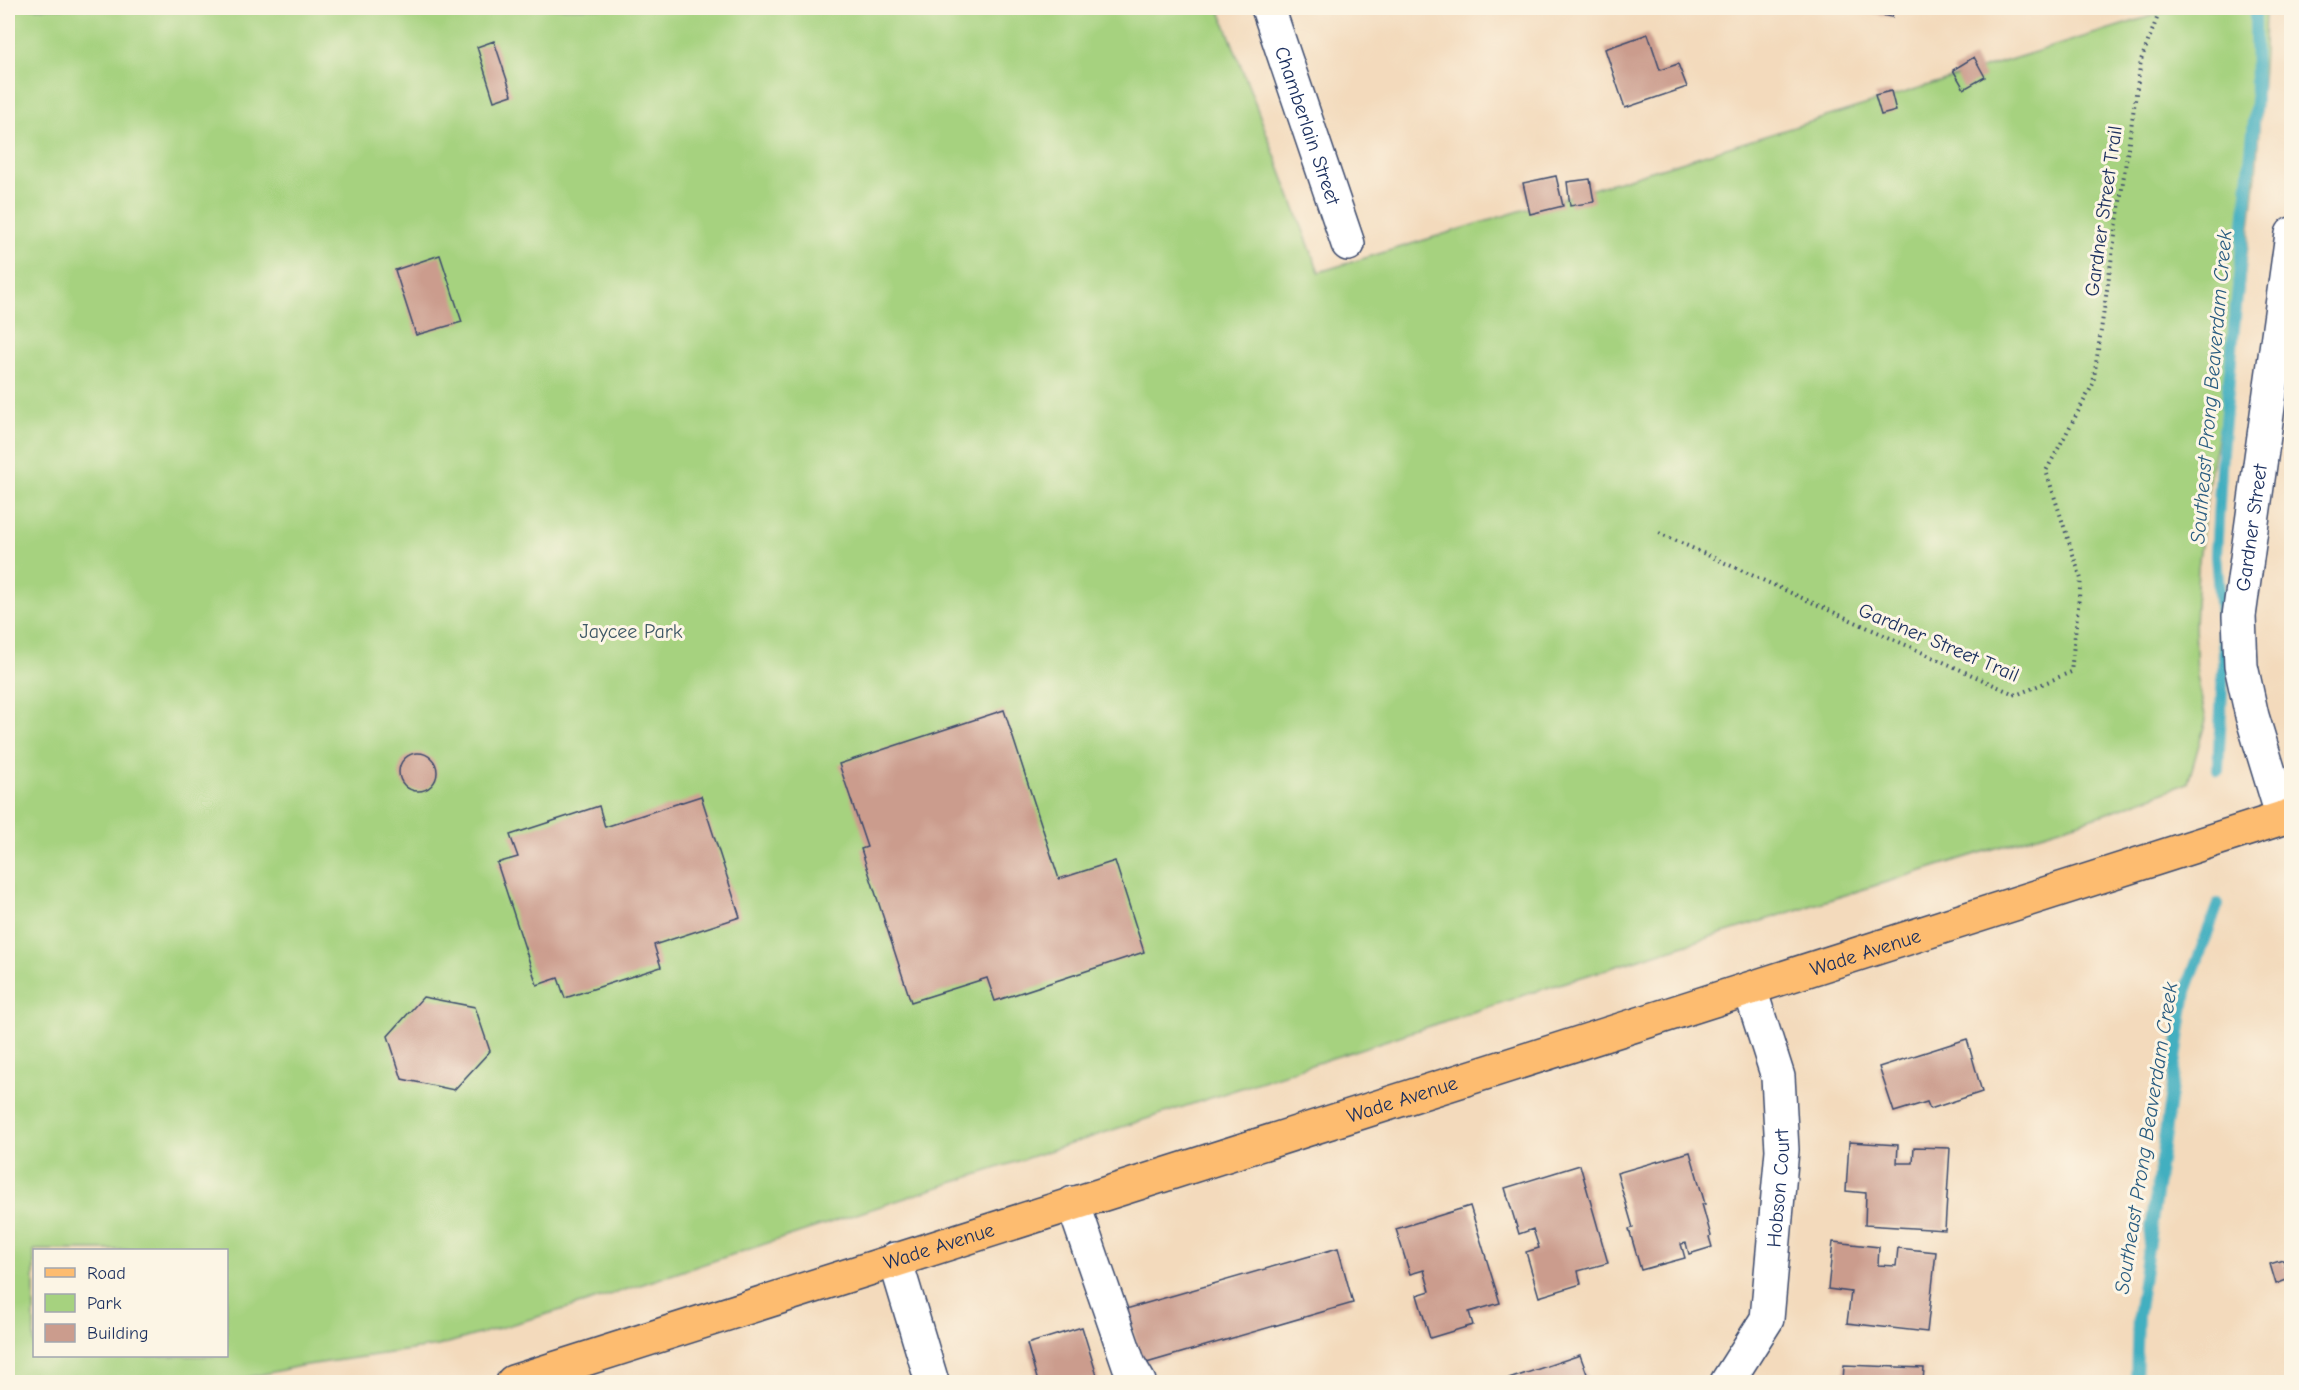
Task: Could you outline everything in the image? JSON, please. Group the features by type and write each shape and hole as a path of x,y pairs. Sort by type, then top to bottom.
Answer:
{"main road":[{"name":"Wade Avenue","path":"513,1383 895,1259 2287,817"}],"street":[{"name":"Chamberlain Street","path":"1268,8 1348,244"},
{"name":"Gardner Street","path":"2287,817 2252,716 2243,676 2239,616 2292,234"},
{"name":"Hobson Court","path":"1727,1383 1767,1319 1782,1150 1778,1077 1750,989"},
{"path":"1073,1203 1129,1365 1139,1383"},
{"path":"895,1259 932,1383"}],"path":[{"name":"Gardner Street Trail","path":"1659,533 2016,695 2071,672 2081,579 2046,471 2093,384 2141,60 2161,8"}],"green space":[{"name":"Jaycee Park","path":"8,8 1219,8 1319,272 2177,8 2265,8 2256,175 2243,289 2228,385 2210,473 2198,568 2195,624 2197,676 2206,720 2188,783 2102,815 1543,989 585,1303 438,1346 300,1366 228,1382 24,1382 8,1377"}],"building":[{"path":"1847,8 1894,8 1892,17"},
{"path":"1946,8 1967,8 1948,14"},
{"path":"1648,34 1660,70 1678,64 1687,87 1625,108 1605,49"},
{"path":"494,41 512,95 494,101 477,47"},
{"path":"1974,57 1985,77 1964,89 1953,70"},
{"path":"1891,91 1896,111 1881,115 1875,95"},
{"path":"1556,176 1563,206 1530,214 1523,183"},
{"path":"1590,179 1594,202 1570,206 1567,182"},
{"path":"440,255 462,322 416,335 395,270"},
{"path":"1004,710 1059,879 1115,861 1144,952 995,1001 987,978 911,1002 861,849 867,847 839,764"},
{"path":"418,753 425,754 431,759 436,765 436,779 431,785 425,790 418,791 411,790 405,785 400,779 399,772 400,765 405,759 411,754"},
{"path":"701,796 740,917 654,945 661,967 565,998 558,978 537,985 497,863 518,857 510,835 599,806 605,827"},
{"path":"423,997 475,1007 490,1051 454,1090 402,1079 388,1036"},
{"path":"1967,1039 1982,1092 1930,1109 1927,1102 1894,1112 1879,1067"},
{"path":"1849,1142 1898,1145 1897,1163 1913,1163 1914,1147 1950,1148 1945,1230 1865,1225 1866,1193 1846,1191"},
{"path":"1690,1152 1705,1204 1702,1204 1712,1247 1689,1254 1686,1243 1681,1244 1685,1258 1641,1270 1629,1229 1633,1228 1617,1173"},
{"path":"1580,1165 1608,1263 1578,1271 1581,1284 1539,1297 1526,1252 1539,1248 1533,1229 1519,1234 1505,1188"},
{"path":"1470,1206 1500,1303 1469,1312 1473,1325 1430,1338 1417,1295 1430,1291 1424,1270 1410,1274 1396,1229"},
{"path":"1833,1242 1879,1247 1878,1265 1896,1266 1898,1248 1936,1252 1927,1332 1847,1323 1851,1292 1828,1289"},
{"path":"1338,1248 1353,1303 1143,1364 1126,1309"},
{"path":"2283,1260 2289,1279 2276,1284 2270,1264"},
{"path":"1082,1327 1099,1382 1038,1382 1027,1344"},
{"path":"1580,1355 1590,1382 1500,1382"},
{"path":"1844,1365 1924,1368 1923,1382 1843,1382"}],"waterway":[{"name":"Southeast Prong Beaverdam Creek","path":"2218,770 2224,651 2216,555 2222,452 2256,100 2255,8"},
{"name":"Southeast Prong Beaverdam Creek","path":"2136,1382 2138,1316 2186,991 2218,904"}]}
